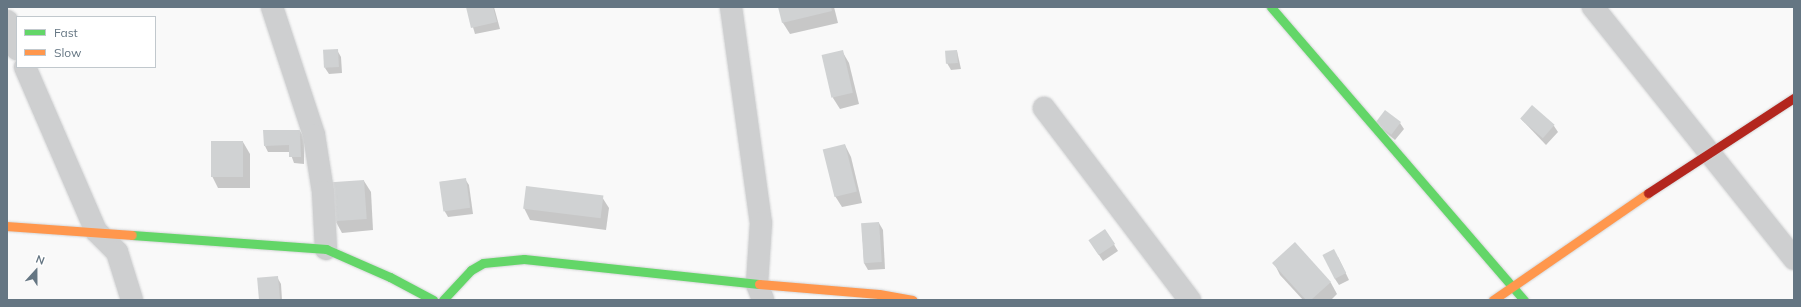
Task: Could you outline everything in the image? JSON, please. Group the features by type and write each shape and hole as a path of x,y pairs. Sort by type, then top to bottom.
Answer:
{"street":[{"path":"272,7 314,135 323,192 326,249"},
{"path":"731,7 761,223 760,292"},
{"path":"1271,7 1514,286 1524,300"},
{"path":"1594,7 1794,259"},
{"path":"7,21 16,45"},
{"path":"25,68 96,231 117,252 132,300"},
{"path":"1493,300 1708,152 1794,98"},
{"path":"1044,108 1190,300"},
{"path":"7,226 96,231 326,249 390,277 433,300"},
{"path":"443,300 470,270 483,263 524,258 760,292 879,294 912,300"}],"building":[{"path":"466,7 493,7 497,22 471,28"},
{"path":"778,7 831,7 832,11 782,23"},
{"path":"338,49 339,67 324,68 323,50"},
{"path":"843,50 853,93 831,98 822,55"},
{"path":"957,50 958,63 946,64 945,51"},
{"path":"1532,105 1555,125 1543,138 1520,119"},
{"path":"1385,110 1401,122 1391,135 1375,123"},
{"path":"263,130 300,130 301,157 289,157 289,145 264,146"},
{"path":"211,141 243,141 243,177 211,177"},
{"path":"845,144 857,192 835,197 823,150"},
{"path":"466,178 470,208 443,211 439,182"},
{"path":"364,180 367,219 334,221 331,182"},
{"path":"526,186 603,196 601,218 523,209"},
{"path":"879,222 882,262 864,263 861,223"},
{"path":"1105,229 1115,244 1098,255 1088,240"},
{"path":"1295,242 1331,282 1311,300 1306,300 1272,263"},
{"path":"1334,249 1346,273 1335,279 1322,255"},
{"path":"278,276 280,300 259,300 257,278"}],"traffic: fast":[{"path":"1271,7 1524,300"},
{"path":"132,235 326,249 390,277 433,300"},
{"path":"443,300 471,270 483,263 524,259 759,284"}],"traffic: slow":[{"path":"1493,300 1648,193"},
{"path":"7,226 132,235"},
{"path":"759,284 879,294 912,300"}],"traffic: jam":[{"path":"1648,193 1794,98"}]}
